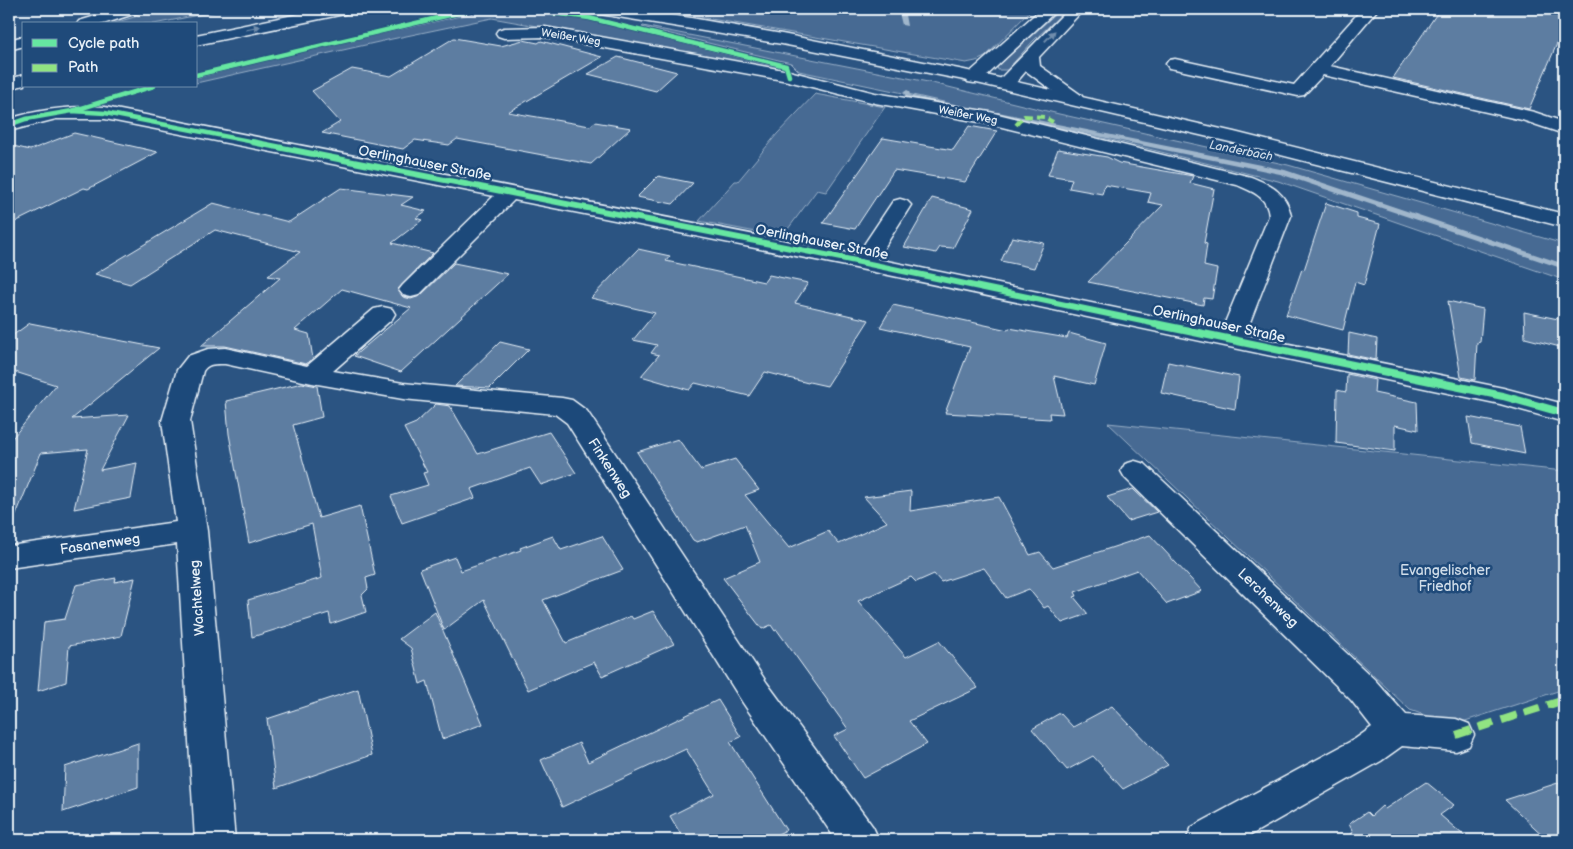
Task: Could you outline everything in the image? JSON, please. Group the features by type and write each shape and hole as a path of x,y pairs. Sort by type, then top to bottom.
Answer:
{"main road":[{"path":"92,22 135,9"},
{"path":"198,28 287,9"},
{"path":"198,40 344,9"},
{"path":"600,9 700,25 1075,99 1467,194 1564,221"},
{"path":"974,78 1050,9"},
{"path":"1005,84 1076,9"},
{"path":"1175,64 1298,91 1370,9"},
{"name":"Weißer Weg","path":"504,33 545,32 789,76 875,98 990,118 1244,180 1272,195 1280,205 1280,216 1231,339"},
{"path":"9,45 22,42"},
{"path":"1031,57 1032,67 1036,72 1075,99"},
{"path":"9,70 22,67"},
{"path":"1319,69 1526,116 1564,128"},
{"path":"9,84 22,81"},
{"name":"Oerlinghauser Straße","path":"9,125 26,119 72,111 105,113 863,263 1503,396 1564,413"},
{"path":"412,290 509,193"},
{"path":"863,263 900,205"},
{"path":"312,376 383,314"},
{"name":"Finkenweg","path":"197,360 225,356 312,376 403,391 562,406 577,417 755,693 859,840"},
{"name":"Wachtelweg","path":"197,360 190,370 176,421 192,531 215,840"},
{"name":"Lerchenweg","path":"1135,471 1356,683 1396,730"},
{"name":"Fasanenweg","path":"9,557 192,531"},
{"path":"1206,840 1368,750 1396,730 1456,735"}],"green space":[{"path":"161,9 228,9 164,22 118,22"},
{"path":"492,9 508,9 585,19 778,67 775,69 492,18 198,83 198,77 298,52"},
{"path":"653,9 1032,9 985,57 966,63"},
{"path":"1061,9 1067,9 1033,41 1007,70 998,70 997,67"},
{"path":"643,26 928,82 1059,114 1288,165 1564,244 1564,280 1278,181 1125,143 799,71 791,63"},
{"path":"815,94 885,107 826,192 817,190 782,237 699,221 735,181 738,181 777,134"},
{"name":"Evangelischer Friedhof","path":"1108,423 1564,471 1564,689 1453,725 1410,710"}],"building":[{"path":"1440,9 1564,9 1564,40 1559,39 1529,109 1393,78"},
{"path":"454,38 501,46 523,40 538,43 541,41 602,57 508,112 590,126 595,122 631,128 591,164 457,139 449,145 415,140 403,149 322,133 340,122 312,91 352,69 391,76"},
{"path":"618,57 677,72 656,91 588,74"},
{"path":"969,126 997,131 965,182 894,170 855,229 823,223 883,138 953,150"},
{"path":"74,133 158,152 88,189 84,188 9,225 9,145 30,150"},
{"path":"1058,149 1107,157 1119,163 1193,176 1190,183 1214,189 1204,243 1207,244 1204,266 1217,269 1212,299 1204,298 1203,305 1088,282 1163,205 1148,202 1151,193 1105,185 1102,194 1069,188 1072,179 1048,175"},
{"path":"658,176 693,183 673,204 637,197"},
{"path":"341,188 413,197 401,205 426,211 416,218 422,220 392,243 433,253 398,289 403,297 411,299 420,296 454,263 508,274 401,372 354,356 411,308 342,289 295,330 309,334 313,359 306,364 225,346 201,346 280,278 268,276 300,252 215,230 130,284 95,274 213,203 289,222"},
{"path":"932,198 973,209 953,248 940,247 936,253 904,247"},
{"path":"1326,203 1357,213 1357,218 1380,224 1364,285 1355,282 1343,330 1286,315 1302,269 1304,270"},
{"path":"1012,237 1044,243 1034,268 1001,261"},
{"path":"638,249 670,256 666,261 764,282 769,275 808,283 795,303 869,320 827,386 765,372 749,396 695,383 689,390 641,376 659,355 651,353 657,345 633,340 655,313 591,298"},
{"path":"1448,301 1483,309 1480,342 1477,343 1475,380 1461,377"},
{"path":"893,305 1008,330 1009,328 1067,338 1069,333 1106,343 1094,385 1054,376 1063,414 1049,413 1050,419 945,413 970,347 880,327"},
{"path":"1524,312 1563,320 1564,348 1525,338"},
{"path":"30,323 159,348 72,419 129,415 100,470 137,463 131,498 74,509 88,449 41,453 9,530 9,442 56,385 9,370 9,338"},
{"path":"1349,333 1377,339 1376,360 1348,354"},
{"path":"500,342 529,349 490,388 455,386"},
{"path":"1168,362 1239,377 1235,409 1161,393"},
{"path":"1347,374 1375,380 1374,393 1417,402 1418,430 1395,425 1395,451 1336,443 1337,390 1346,392"},
{"path":"302,383 317,386 322,417 293,425 319,518 360,506 375,575 366,578 368,589 362,595 366,612 331,624 329,613 252,637 248,600 322,578 312,524 249,543 229,434 226,401"},
{"path":"436,404 450,406 478,454 549,432 576,473 541,485 530,468 471,489 475,498 402,523 391,496 428,485 423,473 427,472 404,428 416,423"},
{"path":"1468,417 1520,427 1525,454 1472,443"},
{"path":"678,439 701,470 735,459 759,490 745,495 789,548 828,531 839,544 887,522 864,497 911,491 910,511 999,497 1030,555 1040,552 1053,567 1150,535 1202,591 1167,604 1137,570 1075,592 1077,596 1074,597 1088,614 1062,623 1048,606 1044,608 1029,589 1006,598 984,568 941,582 934,574 916,582 911,577 858,601 906,657 939,641 978,688 909,721 927,744 863,778 834,736 848,729 777,630 775,631 771,625 762,629 723,578 760,562 745,525 697,542 693,540 637,452"},
{"path":"1133,489 1157,512 1128,521 1107,497"},
{"path":"553,536 561,550 602,536 623,570 543,600 566,643 631,616 633,619 653,611 674,644 602,676 594,662 528,690 484,600 444,630 420,569 455,557 461,571 521,550 520,548"},
{"path":"116,578 115,582 135,578 121,636 69,646 66,682 38,691 44,622 65,619 76,585"},
{"path":"435,612 483,724 442,739 427,681 420,684 411,648 399,639"},
{"path":"358,689 372,755 276,788 267,719"},
{"path":"718,700 741,737 730,742 786,830 766,840 684,840 670,816 714,794 686,749 562,807 541,760 579,743 588,762"},
{"path":"1112,706 1168,765 1123,789 1093,756 1067,770 1032,729 1060,713 1073,727"},
{"path":"138,743 138,787 63,812 65,767"},
{"path":"1564,781 1564,840 1548,840 1505,800"},
{"path":"1426,782 1454,805 1440,815 1469,840 1344,840 1353,832 1349,824 1367,812 1371,816 1382,806 1385,809"}],"waterway":[{"name":"Landerbach","path":"901,9 905,25"},
{"name":"Landerbach","path":"907,92 907,96 979,111"},
{"name":"Landerbach","path":"998,114 1282,172 1564,267"}],"marked path":[{"path":"1016,125 1024,116 1044,117 1053,122"},
{"path":"1456,735 1564,700"}],"cycle path":[{"path":"198,75 475,9"},
{"path":"525,9 589,18 786,66 789,76"},
{"path":"9,125 26,119 72,111 147,88"},
{"path":"72,111 105,113 841,258 1503,396 1564,413"}]}
